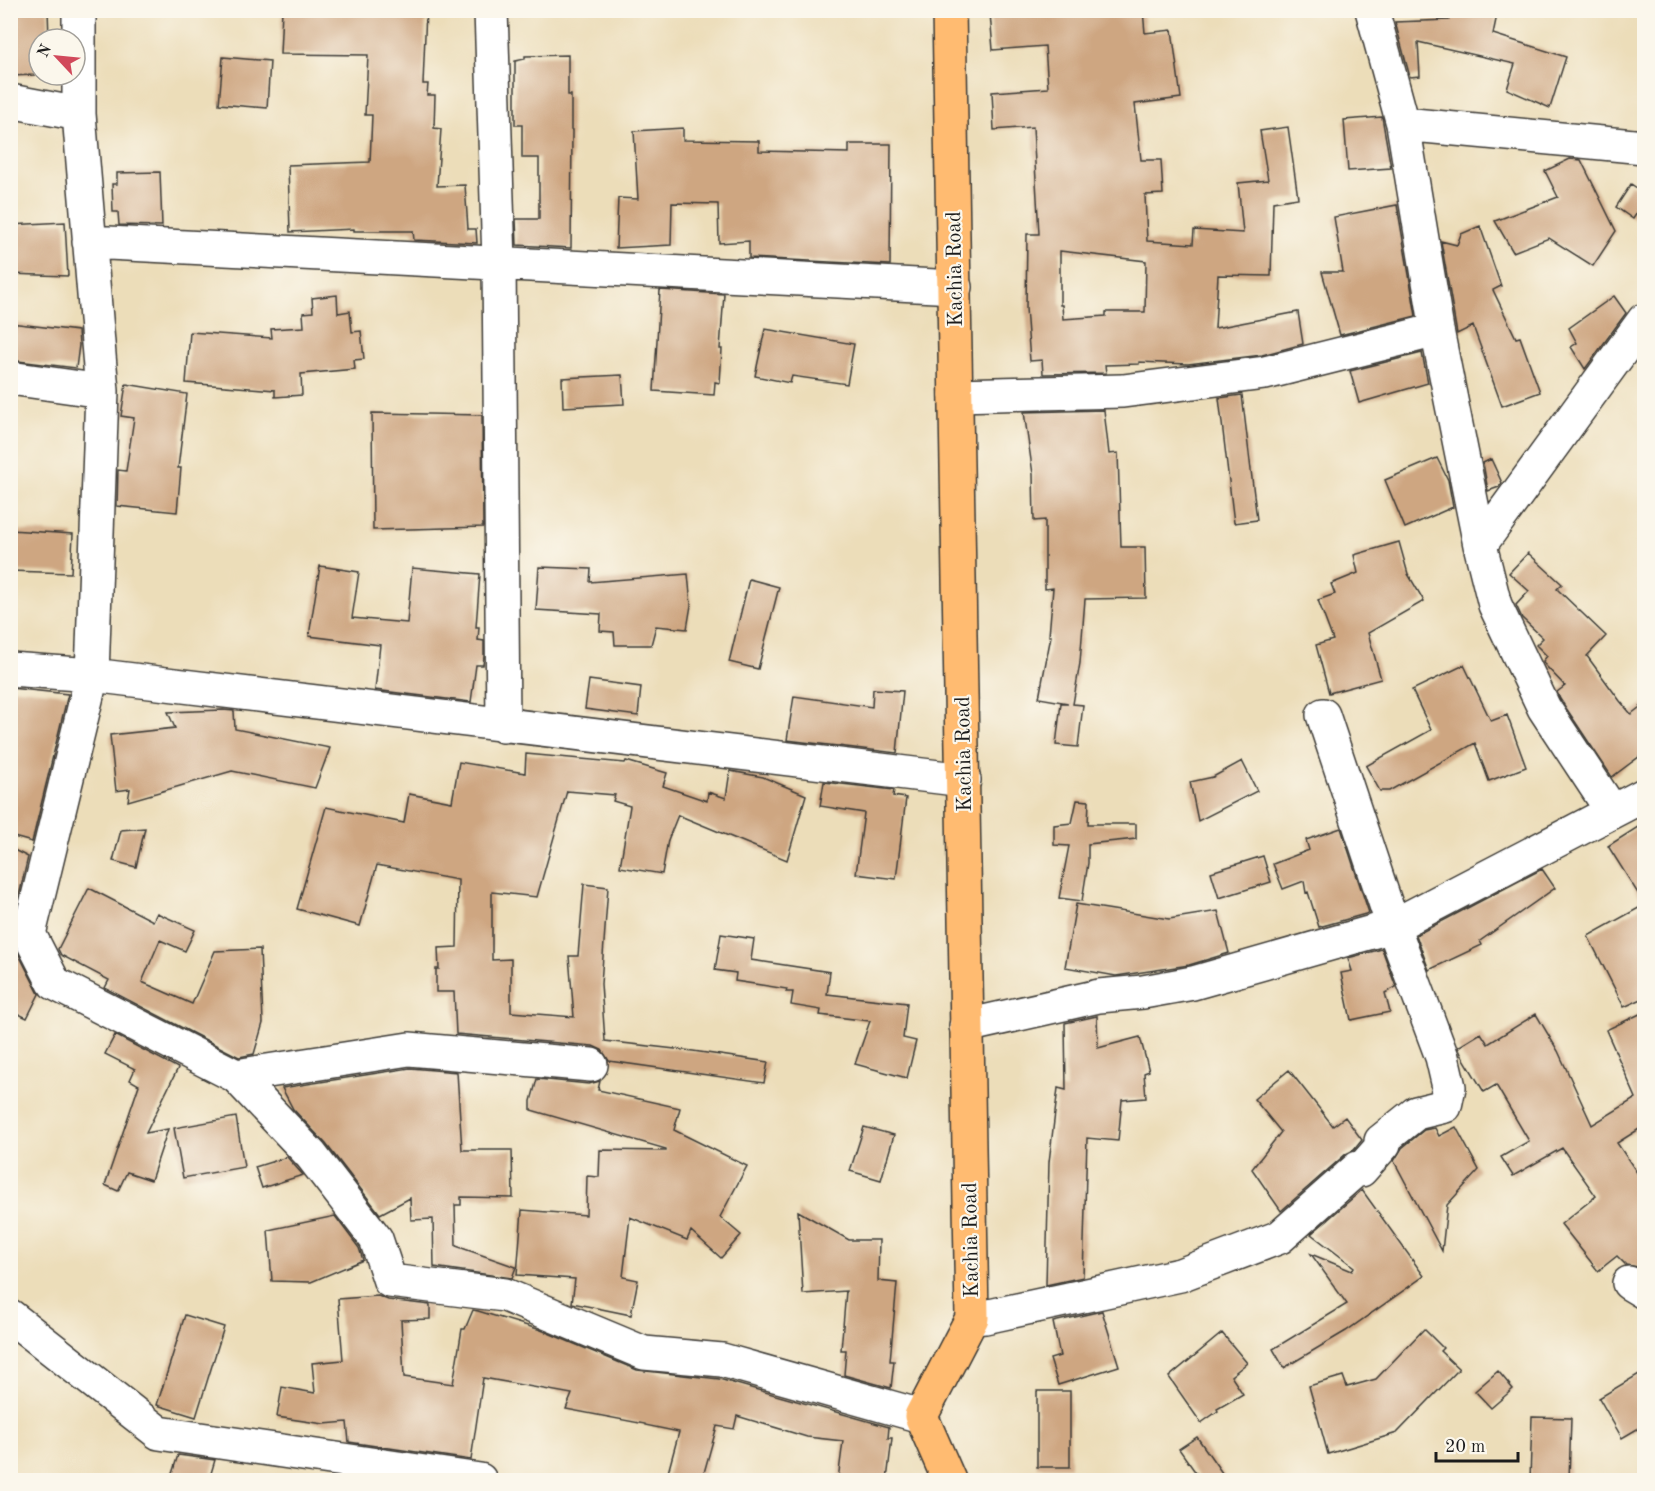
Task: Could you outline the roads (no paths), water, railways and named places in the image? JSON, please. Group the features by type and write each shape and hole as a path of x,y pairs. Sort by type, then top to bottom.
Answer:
{"highway":[{"name":"Kachia Road","path":"921,1416 972,1318 950,10"},
{"path":"921,1416 949,1480"}],"street":[{"path":"79,10 79,114 102,391 92,675 20,930 54,983 236,1076 311,1155 376,1239 390,1281 505,1295 644,1353 722,1360 921,1416"},
{"path":"491,10 499,262 503,726"},
{"path":"1372,10 1403,124 1437,330 1480,545 1495,605 1544,708 1612,811"},
{"path":"10,101 79,114"},
{"path":"1403,124 1644,147"},
{"path":"89,242 954,287"},
{"path":"1480,545 1644,320"},
{"path":"956,395 1123,391 1265,373 1437,330"},
{"path":"10,378 102,391"},
{"path":"10,669 92,675 964,780"},
{"path":"972,1318 1180,1275 1280,1237 1358,1168 1362,1170 1384,1144 1381,1141 1416,1113 1445,1106 1449,1087 1442,1057 1393,926 1323,715"},
{"path":"966,1026 1099,996 1143,992 1193,983 1393,926 1644,795"},
{"path":"236,1076 410,1049 591,1065"},
{"path":"10,1316 159,1433 480,1480"}]}
